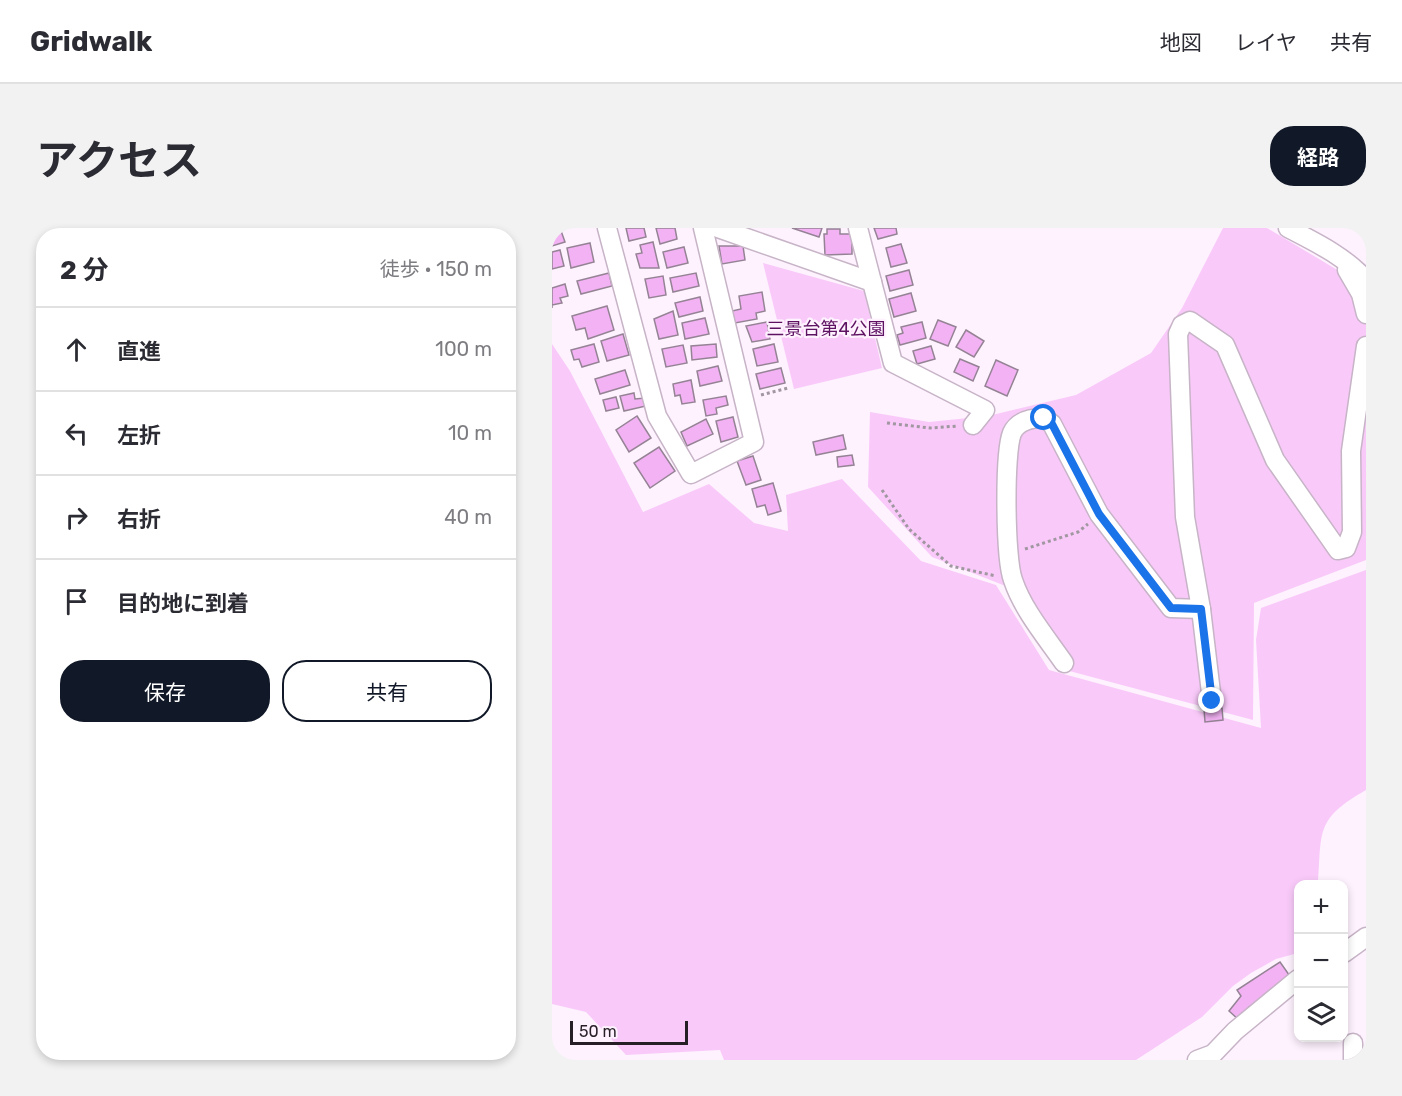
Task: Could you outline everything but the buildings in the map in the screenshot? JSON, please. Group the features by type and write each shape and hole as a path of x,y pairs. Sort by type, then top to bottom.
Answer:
{"street":[{"path":"607,228 657,416 691,474 754,442 703,228"},
{"path":"718,228 872,282"},
{"path":"858,228 892,363 985,410 973,425"},
{"path":"1288,228 1334,252 1352,265 1366,280"},
{"path":"1334,252 1361,294 1366,314"},
{"path":"1212,701 1201,609 1185,517 1178,334 1182,325 1190,321 1225,345 1275,460 1338,550 1346,548 1352,532 1351,451 1366,346"},
{"path":"1064,663 1027,608 1012,580 1009,554 1008,462 1012,432 1021,422 1044,418 1052,424 1099,514 1171,608 1201,609"},
{"path":"1348,950 1366,937"},
{"path":"1197,1060 1213,1054 1235,1031 1294,983"}],"path":[{"path":"744,399 788,388"},
{"path":"882,490 909,530 951,566 1012,580"},
{"path":"1009,554 1078,532 1099,514"}],"green space":[{"path":"1223,228 1267,228 1366,287 1366,560 1254,603 1253,720 1058,668 1008,587 932,557 868,487 870,412 929,422 988,416 1076,395 1151,353 1182,308"},
{"name":"三景台第4公園","path":"763,263 864,291 882,368 794,389"},
{"path":"552,344 570,371 643,512 709,484 754,523 788,531 786,495 842,479 921,561 996,585 1049,670 1261,728 1256,640 1261,608 1366,570 1366,790 1338,809 1324,828 1318,880 1294,880 1294,954 1276,959 1251,973 1233,986 1202,1017 1136,1060 724,1060 720,1050 626,1055 586,1012 552,1004"}],"route":[{"path":"1044,418 1052,424 1066,455 1099,514 1171,608 1188,611 1201,609 1212,701"}]}
